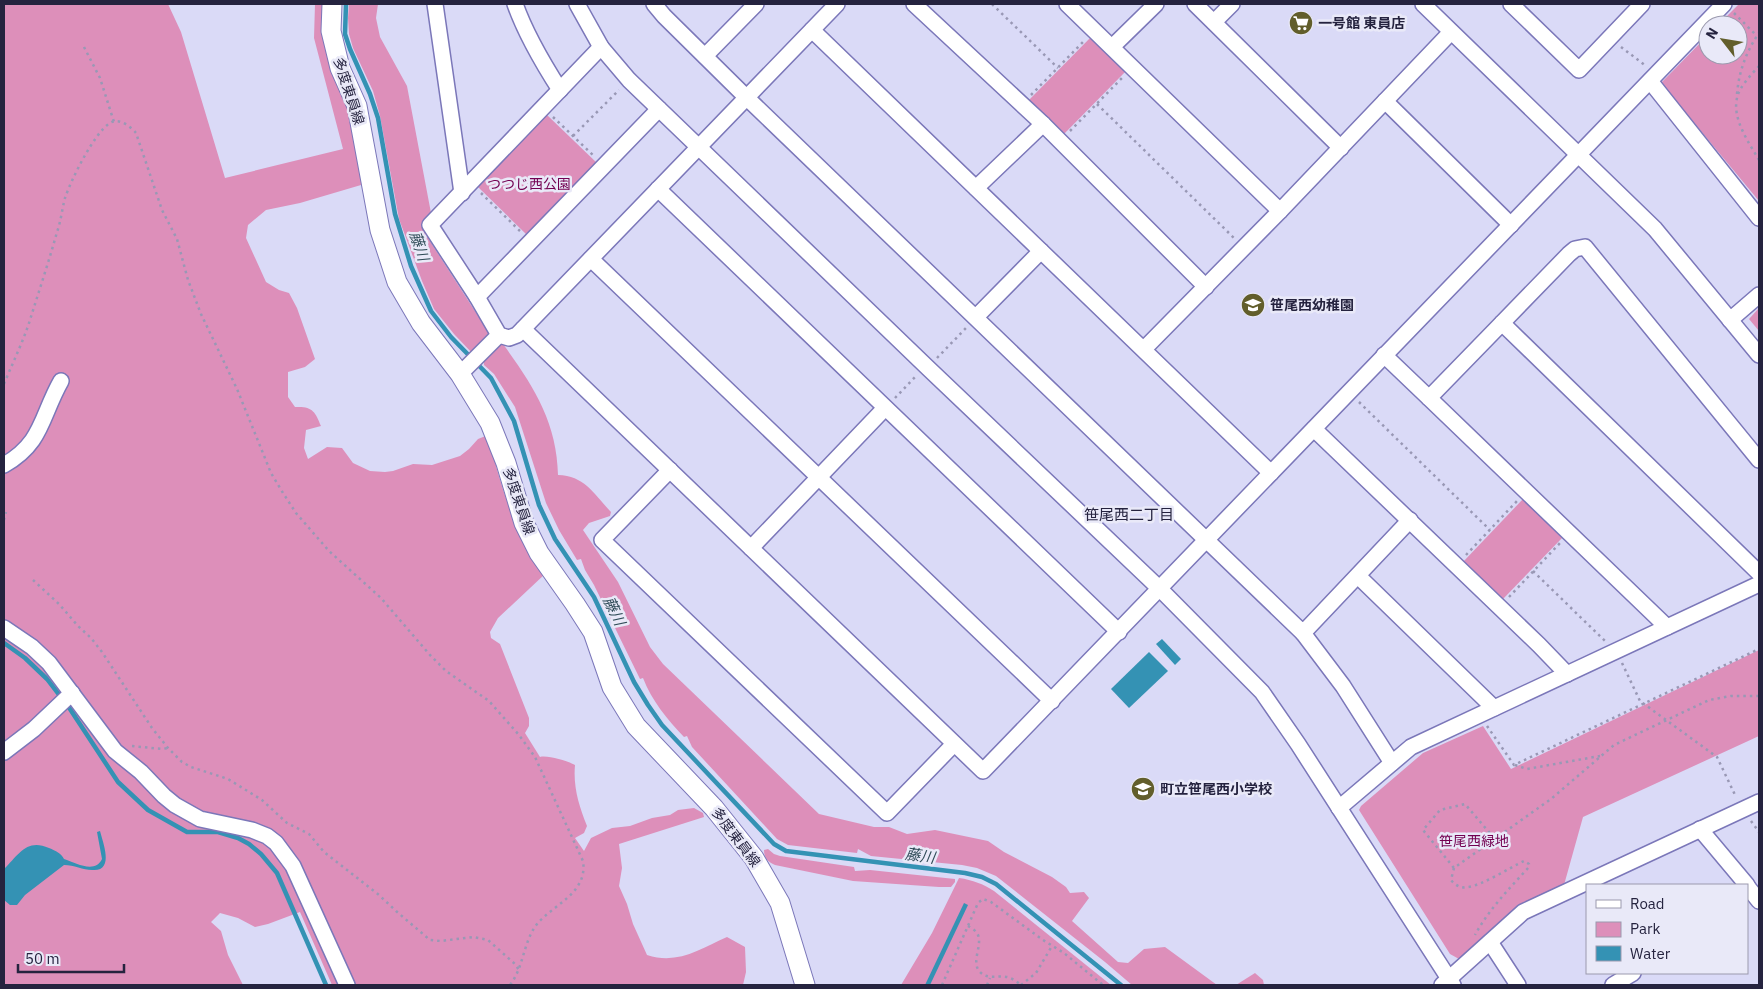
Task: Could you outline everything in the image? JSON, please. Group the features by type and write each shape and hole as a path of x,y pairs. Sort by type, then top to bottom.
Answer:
{"main road":[{"name":"多度東員線","path":"332,4 331,32 340,68 357,106 380,230 398,282 420,323 463,371 490,423 506,463 524,523 539,553 576,604 592,632 612,688 636,726 714,808 754,858 780,903 805,985"}],"street":[{"path":"435,4 466,188"},
{"path":"515,4 529,37 560,90"},
{"path":"577,4 601,47 629,80 1160,589 1262,692 1339,808 1448,983 1523,912 1700,829 1744,813 1759,802"},
{"path":"654,4 746,96 1303,633 1344,686 1392,763"},
{"path":"705,56 756,4"},
{"path":"601,47 430,226 499,334 509,338 517,335 523,329 746,96 837,4"},
{"path":"914,4 1043,124 1206,287"},
{"path":"1067,4 1280,211"},
{"path":"1112,47 1156,4"},
{"path":"1195,4 1341,148"},
{"path":"1214,22 1232,4"},
{"path":"1423,4 1654,229 1759,355"},
{"path":"1511,4 1579,70 1642,4"},
{"path":"523,329 983,771 1384,355 1580,155 1653,77 1729,8"},
{"path":"812,30 1271,473"},
{"path":"1144,349 1280,211 1451,32"},
{"path":"1653,77 1759,218"},
{"path":"1385,101 1511,224"},
{"path":"477,297 659,110"},
{"path":"976,188 1043,124"},
{"path":"658,189 1119,632"},
{"path":"1429,398 1569,254 1575,249 1585,247 1759,460"},
{"path":"976,317 1041,251"},
{"path":"591,259 1052,701"},
{"path":"1730,320 1759,295"},
{"path":"1502,323 1759,573"},
{"path":"463,371 499,334"},
{"path":"1384,355 1666,627"},
{"path":"4,465 16,458 34,440 61,381"},
{"path":"751,548 885,408"},
{"path":"1314,429 1568,674"},
{"path":"670,470 602,540 887,813 954,744"},
{"path":"1303,633 1410,520"},
{"path":"1358,576 1494,708"},
{"path":"1339,808 1411,747 1759,584"},
{"path":"4,628 32,647 49,663 67,698 106,739 115,752 141,772 164,796 186,812 214,822 252,830 267,836 276,843 293,866 346,985"},
{"path":"4,752 34,729 67,698"},
{"path":"1700,829 1744,884"},
{"path":"1490,942 1518,985"},
{"path":"1613,985 1631,974"}],"path":[{"path":"992,4 1058,68"},
{"path":"1729,8 1758,35 1749,48 1743,63 1738,80 1736,107 1744,134 1759,160"},
{"path":"1028,98 1088,37"},
{"path":"1610,38 1653,77"},
{"path":"84,47 100,78 114,122"},
{"path":"1736,98 1739,91 1759,66"},
{"path":"1065,136 1127,73"},
{"path":"573,136 629,80"},
{"path":"1097,104 1237,241"},
{"path":"543,108 604,166"},
{"path":"4,384 21,348 58,229 66,196 75,175 99,134 110,122 117,121 131,127 136,133 162,210 177,239 188,280 198,306 237,388 271,473 283,493 296,513 329,551 381,598 430,655 446,671 488,701 519,735 535,757 583,861 582,879 576,889 543,918 532,931 519,970 510,985"},
{"path":"466,188 531,242"},
{"path":"885,408 976,317"},
{"path":"1348,393 1490,530"},
{"path":"1456,565 1527,492"},
{"path":"4,520 6,512"},
{"path":"1500,607 1570,534"},
{"path":"1533,571 1616,651 1640,702 1717,758 1744,813 1759,832"},
{"path":"33,580 59,604 102,652 134,704 168,748 182,762 191,767 228,779 262,800 287,823 309,834 324,852 379,895 430,940 441,942 473,937 483,938 488,940 516,964 519,970"},
{"path":"1514,765 1759,649"},
{"path":"1472,941 1483,919 1503,894 1529,867 1529,864 1524,861 1467,888 1456,886 1451,880 1454,868 1551,798 1614,745 1709,700 1731,696 1759,696"},
{"path":"1485,723 1514,765 1528,769 1602,755"},
{"path":"106,739 116,744 162,750 168,748"},
{"path":"1454,868 1423,830 1440,810 1465,804 1494,838"},
{"path":"942,985 978,903 983,899 988,900 1043,940 1053,945 1103,985"},
{"path":"968,926 977,931 979,936 978,968 981,973 991,977 1009,977 1021,985 1036,973 1053,945"},
{"path":"987,985 991,977"}],"green space":[{"path":"4,4 168,4 181,32 225,178 343,149 314,38 315,4 326,4 365,181 361,185 300,203 266,210 248,225 246,238 266,282 279,290 289,293 297,308 315,359 305,367 288,372 288,397 295,407 305,407 312,411 321,426 306,430 304,448 308,459 327,447 342,448 353,463 370,471 393,471 413,464 432,465 460,456 478,439 488,435 513,518 545,574 498,618 490,632 491,638 500,644 529,718 529,726 525,733 540,757 563,760 575,765 577,796 587,826 584,833 575,838 584,851 591,838 612,828 630,826 652,818 670,815 678,810 694,808 703,813 704,817 619,844 622,868 619,886 647,955 658,958 679,957 698,951 727,937 745,947 746,972 743,985 332,985 300,912 255,927 238,918 220,913 211,922 221,931 228,955 243,985 4,985"},
{"path":"349,4 378,4 376,18 380,37 407,86 431,213 423,222 426,235 491,336 473,354 434,309 399,219 380,116 373,91 353,48 349,34"},
{"path":"1739,4 1759,4 1759,201 1661,83 1698,45 1698,65 1748,65 1748,15 1728,15"},
{"path":"1093,35 1128,69 1063,135 1028,101"},
{"name":"つつじ西公園","path":"546,114 598,164 528,236 477,186"},
{"path":"1759,308 1759,331 1749,319"},
{"path":"498,342 503,344 514,359 541,405 553,438 557,456 558,475 567,476 582,482 611,512 610,516 589,523 583,530 618,582 650,647 663,664 819,814 874,827 889,827 907,834 935,830 988,841 1004,852 1052,877 1066,887 1070,893 1084,892 1089,898 1072,921 1118,962 1128,963 1144,949 1165,947 1217,985 1132,985 996,876 977,868 871,856 858,849 857,853 788,845 777,839 692,747 687,736 684,737 655,702 643,678 640,679 581,559 577,560 546,503 515,407 494,374 484,365 484,361"},
{"path":"1523,499 1564,536 1502,600 1463,562"},
{"name":"笹尾西緑地","path":"1759,650 1759,736 1583,817 1564,885 1519,907 1459,959 1450,954 1359,810 1361,806 1423,753 1483,726 1511,769"},
{"path":"768,849 780,856 854,867 855,871 870,870 955,879 955,882 951,887 939,887 853,881 775,865 768,861 764,853 764,850"},
{"path":"959,878 978,883 994,891 1111,985 901,985 932,933"},
{"path":"1255,973 1263,980 1264,985 1236,985"}],"water":[{"path":"1162,639 1181,659 1175,665 1156,644"},
{"path":"1149,652 1168,671 1129,708 1111,689"},
{"path":"100,831 106,856 103,866 99,869 92,870 64,865 25,895 17,905 10,905 4,900 4,869 24,849 29,846 41,845 58,852 64,859 79,865 95,866 102,859 97,832"},
{"path":"964,903 968,905 930,985 925,985"}],"waterway":[{"name":"藤川","path":"346,4 345,34 378,118 395,214 411,266 431,311 451,337 491,378 514,421 539,505 555,539 594,597 634,682 662,725 774,844 786,851 965,873 982,877 996,884 1121,985"},
{"path":"4,643 25,658 47,679 70,709 118,782 148,810 187,832 218,832 238,838 261,854 277,873 326,985"}],"place":[{"name":"一号館 東員店","path":"1301,23"},
{"name":"笹尾西幼稚園","path":"1253,305"},
{"name":"町立笹尾西小学校","path":"1143,789"}],"district":[{"name":"笹尾西二丁目","path":"1129,515"}]}
